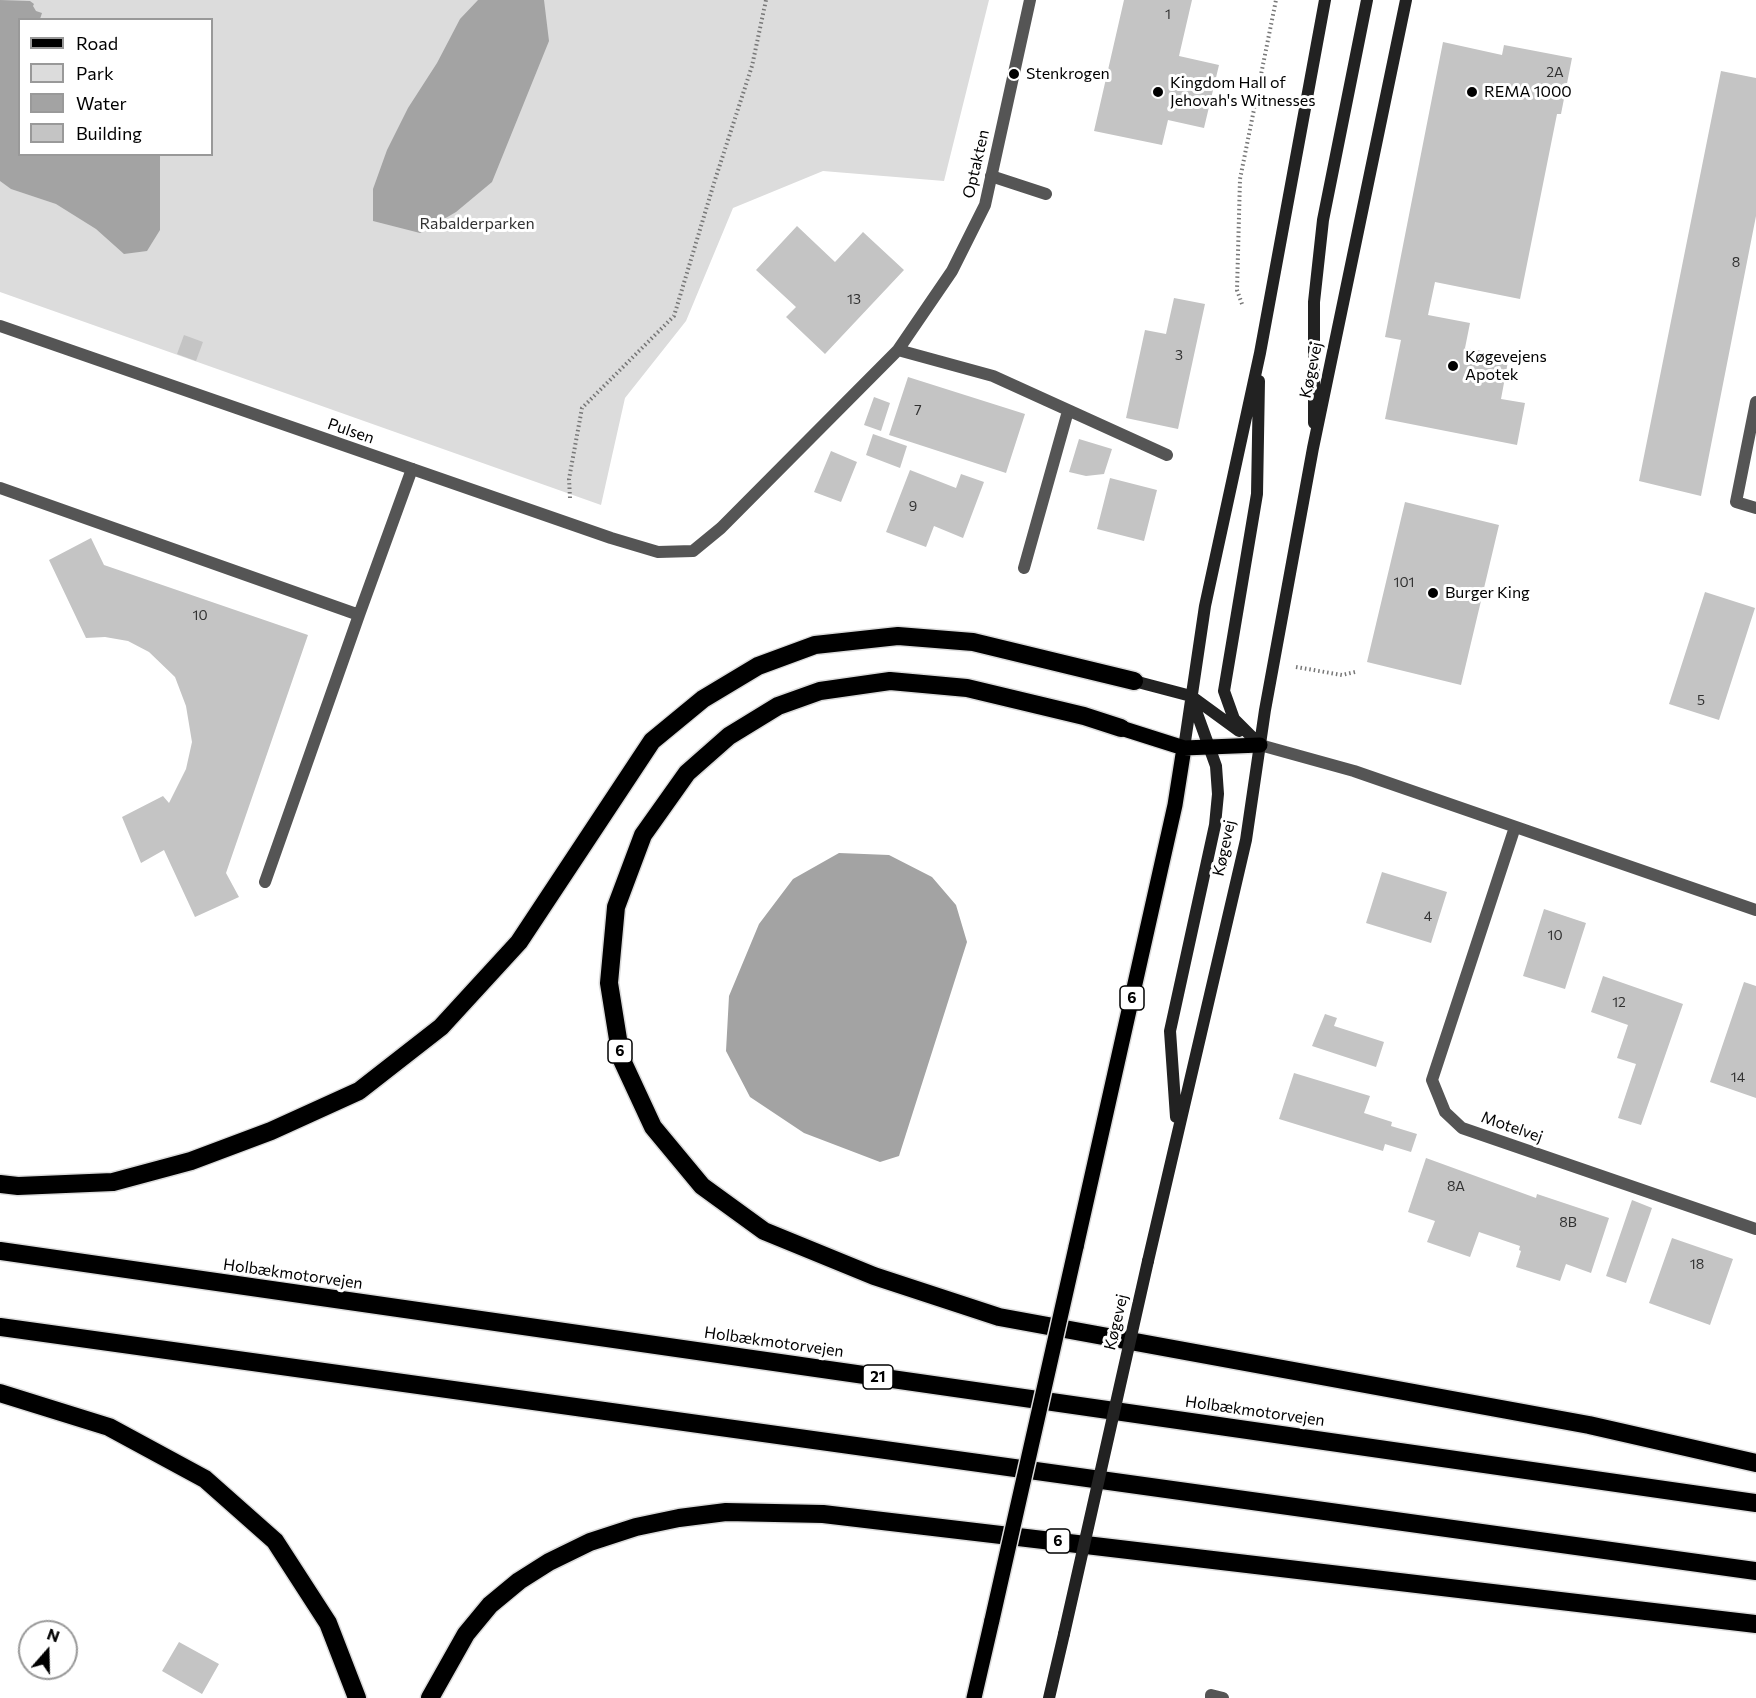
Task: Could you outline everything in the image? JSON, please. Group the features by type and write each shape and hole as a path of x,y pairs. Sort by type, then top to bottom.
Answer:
{"highway":[{"path":"0,1184 113,1182 191,1161 221,1150 271,1131 359,1091 441,1027 519,942 652,741 703,699 758,666 815,645 897,636 973,642 1134,681"},
{"name":"6","path":"1121,728 1084,716 967,688 890,681 820,691 778,706 729,736 687,773 643,835 639,845 616,907 609,983 621,1058 653,1127 702,1186 764,1231 874,1276 999,1317 1589,1425 1756,1463"},
{"name":"Holbækmotorvejen","path":"0,1251 1756,1503"},
{"path":"0,1327 1756,1571"},
{"path":"0,1394 109,1427 206,1479 275,1541 328,1623 357,1698"},
{"name":"6","path":"430,1698 466,1634 490,1605 519,1581 549,1562 590,1542 636,1527 726,1512 823,1514 1756,1624"}],"main road":[{"name":"6","path":"974,1698 1175,805 1184,748 1121,728"},
{"path":"1184,748 1260,745"}],"street":[{"name":"Optakten","path":"693,551 721,528 898,350 952,271 984,205 1030,0"},
{"path":"1184,748 1204,606 1260,353 1325,0"},
{"path":"1314,448 1314,302 1323,220 1367,0"},
{"name":"Køgevej","path":"1049,1698 1246,840 1273,663 1314,448 1406,0"},
{"path":"991,176 1046,194"},
{"name":"Pulsen","path":"0,326 412,470 658,552 693,551"},
{"path":"898,350 993,376 1167,455"},
{"path":"1260,353 1257,494 1224,691 1234,719 1260,745"},
{"path":"1756,402 1736,502 1756,508"},
{"path":"1024,568 1068,411"},
{"path":"265,882 412,470"},
{"path":"0,488 359,615"},
{"path":"1134,681 1191,696 1260,745 1354,771 1756,910"},
{"path":"1177,1133 1170,1032 1215,825 1218,794 1216,766 1191,696"},
{"name":"Motelvej","path":"1515,826 1432,1080 1445,1112 1462,1128 1756,1228"},
{"path":"1211,1698 1211,1695 1223,1698"}],"path":[{"path":"571,523 569,479 582,408 674,316 752,66 766,0"},
{"path":"1260,353 1237,290 1239,179 1276,0"},
{"path":"1273,663 1342,675 1355,672"}],"green space":[{"name":"Rabalderparken","path":"0,0 989,0 944,181 823,171 733,208 686,321 625,398 601,505 0,292"}],"water":[{"path":"0,0 30,1 34,4 36,11 42,13 40,18 18,18 18,156 160,156 160,230 147,251 124,254 96,229 56,204 11,189 0,181"},
{"path":"478,0 544,0 549,41 492,182 456,212 420,233 373,221 373,189 387,150 408,108 437,63 460,19"},
{"path":"839,853 889,855 932,877 956,905 967,942 899,1156 880,1162 804,1133 750,1097 726,1051 729,996 759,924 793,879"}],"building":[{"name":"Kingdom Hall of Jehovah's Witnesses","path":"1124,0 1192,0 1179,56 1219,65 1204,128 1168,120 1162,145 1094,131"},
{"path":"1443,42 1502,55 1504,45 1572,58 1561,114 1557,114 1520,299 1435,282 1428,315 1470,323 1465,348 1509,356 1501,399 1525,403 1517,445 1385,419 1401,340 1385,337"},
{"path":"1721,71 1756,78 1756,216 1701,496 1639,481"},
{"path":"797,226 835,262 863,232 904,270 825,354 786,317 796,307 756,270"},
{"path":"1174,298 1205,304 1178,429 1126,418 1145,330 1166,334"},
{"path":"184,335 203,342 196,361 177,354"},
{"path":"908,377 1025,414 1006,473 889,435"},
{"path":"874,397 890,403 881,431 864,425"},
{"path":"873,434 907,446 900,468 866,455"},
{"path":"1079,439 1112,449 1104,474 1086,476 1069,472"},
{"path":"831,451 857,462 841,502 814,492"},
{"path":"910,470 956,488 961,474 984,482 963,538 934,526 926,547 886,532"},
{"path":"1110,478 1157,490 1144,541 1097,529"},
{"name":"Burger King","path":"1405,502 1499,525 1461,685 1367,662"},
{"path":"91,538 104,565 308,635 226,873 239,897 195,917 164,850 141,863 122,817 163,796 169,803 186,769 192,742 186,706 175,677 149,652 128,641 105,637 86,638 49,560"},
{"path":"1705,592 1755,608 1719,720 1669,704"},
{"path":"1382,872 1447,892 1431,943 1366,923"},
{"path":"1544,909 1586,923 1565,989 1523,976"},
{"path":"1603,976 1683,1004 1641,1125 1618,1118 1636,1064 1617,1058 1628,1025 1591,1012"},
{"path":"1744,982 1756,986 1756,1098 1710,1082"},
{"path":"1325,1014 1337,1018 1334,1026 1384,1042 1376,1067 1312,1046"},
{"path":"1294,1073 1370,1096 1364,1113 1392,1122 1391,1126 1417,1134 1411,1152 1385,1144 1383,1151 1279,1119"},
{"path":"1426,1158 1536,1198 1537,1194 1609,1218 1591,1273 1566,1264 1560,1281 1516,1267 1521,1251 1520,1246 1479,1232 1470,1257 1427,1242 1435,1221 1408,1212"},
{"path":"1632,1200 1652,1208 1626,1283 1606,1276"},
{"path":"1672,1238 1733,1259 1710,1325 1649,1303"},
{"path":"179,1642 219,1664 202,1694 162,1671"}],"place":[{"name":"Stenkrogen","path":"1014,74"},
{"name":"Kingdom Hall of Jehovah's Witnesses","path":"1158,92"},
{"name":"REMA 1000","path":"1472,92"},
{"name":"Køgevejens Apotek","path":"1453,366"},
{"name":"Burger King","path":"1433,593"}]}
